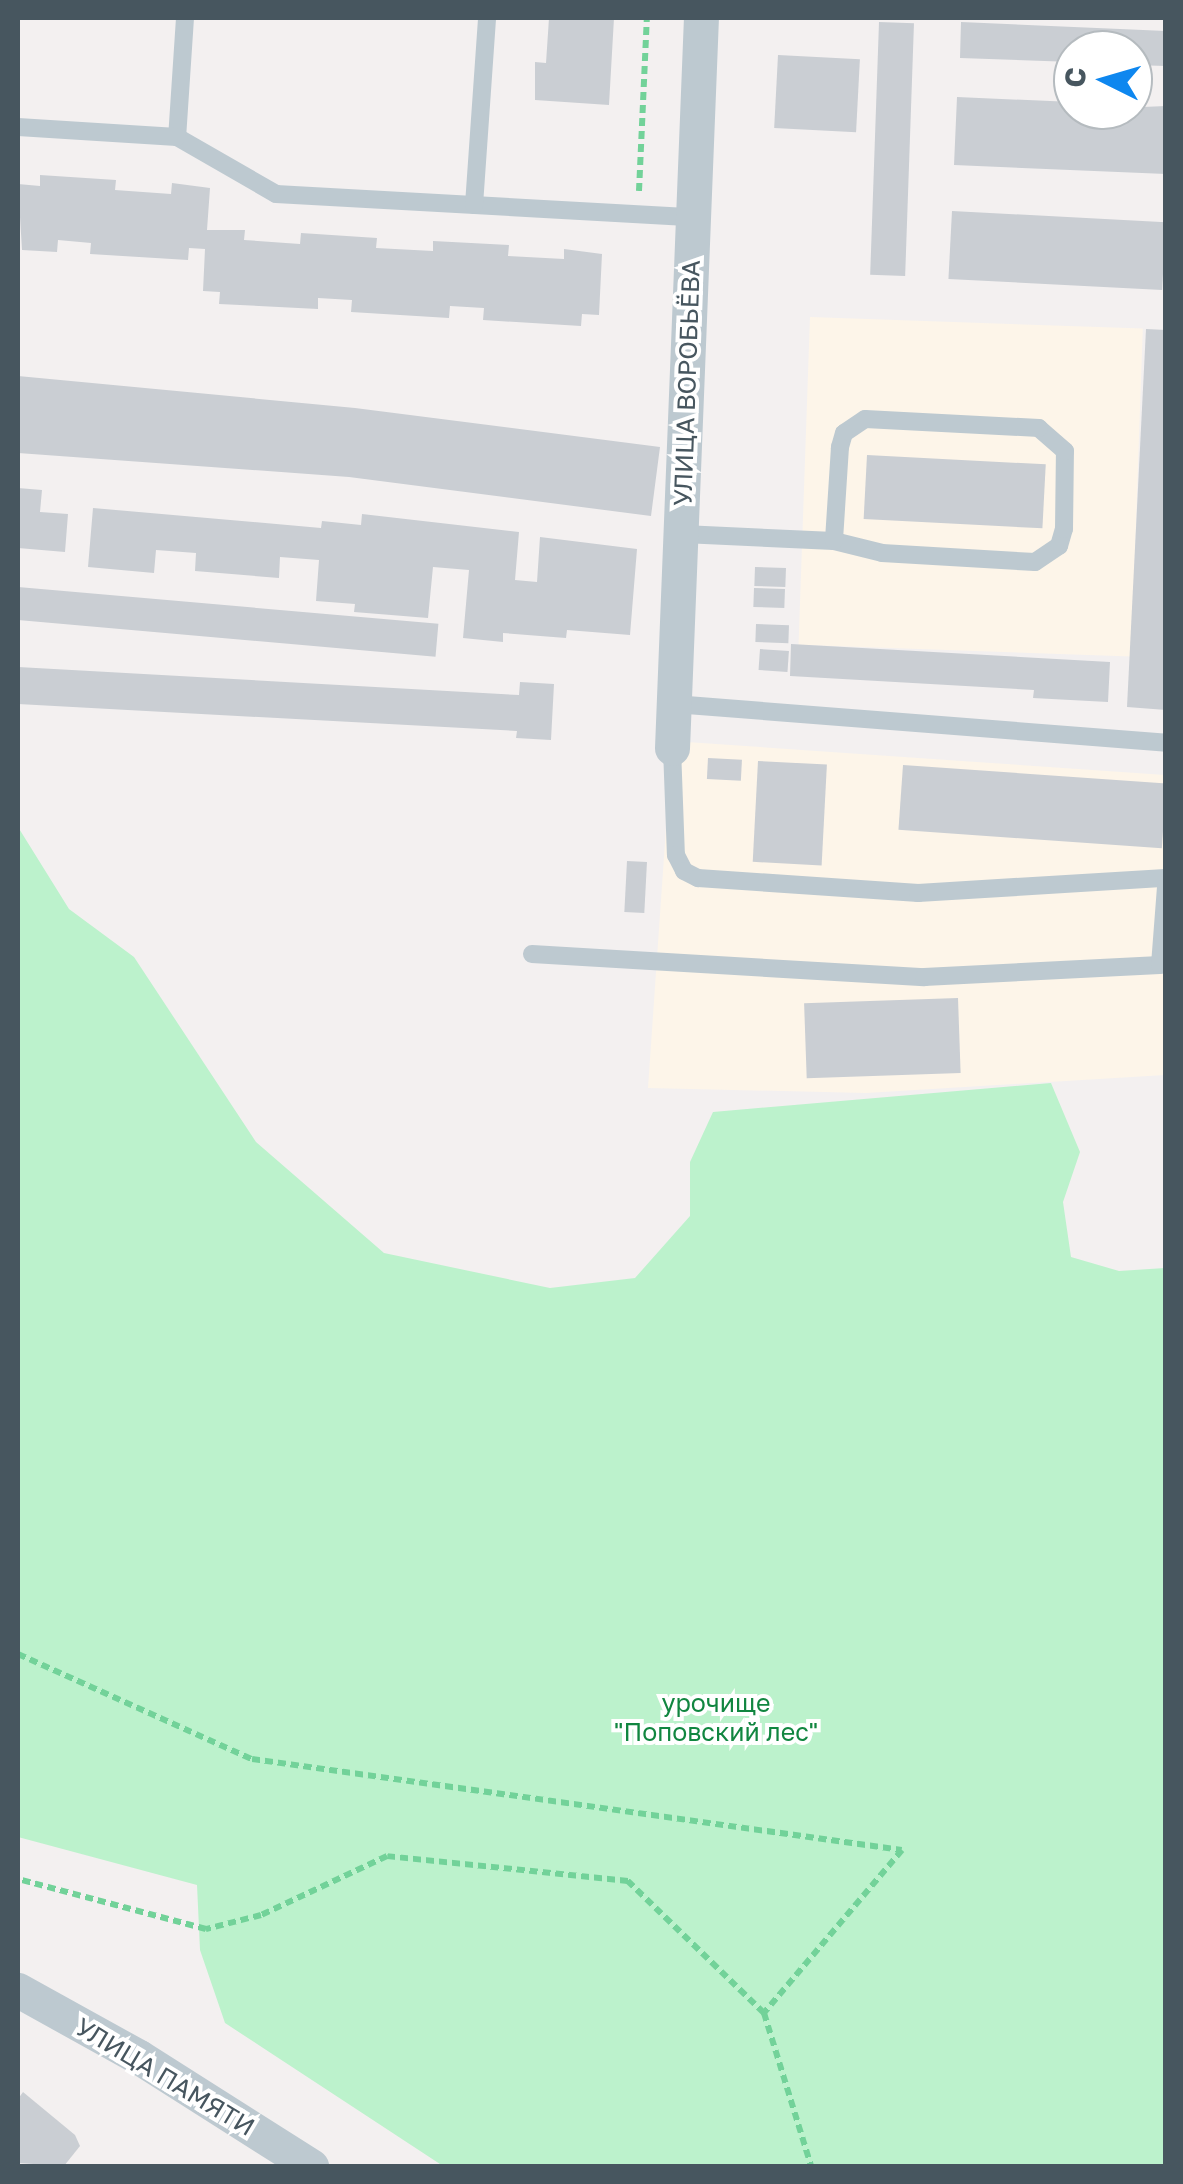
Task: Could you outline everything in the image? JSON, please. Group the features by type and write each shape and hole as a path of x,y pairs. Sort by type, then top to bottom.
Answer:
{"street":[{"name":"УЛИЦА ВОРОБЬЁВА","path":"672,748 702,18"},
{"name":"УЛИЦА ПАМЯТИ","path":"18,1990 140,2057 311,2166"}],"lane":[{"path":"177,137 185,18"},
{"path":"474,205 487,18"},
{"path":"18,127 177,137 276,194 691,217"},
{"path":"683,534 834,540 882,554 1035,562 1048,558 1064,528 1066,451 1040,428 865,419 844,433 840,447 834,540"},
{"path":"674,704 1166,744"},
{"path":"672,748 676,854 684,871 698,878 918,893 1166,878"},
{"path":"532,954 924,976 1160,964 1166,887"}],"path":[{"path":"638,214 648,18"},
{"path":"18,1654 252,1758 902,1850 764,2013"},
{"path":"18,1879 206,1929 262,1915 386,1856 628,1881 764,2013 811,2166"}],"shaded area":[{"path":"810,317 1143,329 1131,656 799,645"},
{"path":"672,741 1165,775 1165,1075 866,1093 648,1088"}],"green space":[{"name":"урочище \"Поповский лес\"","path":"18,827 69,909 134,957 256,1142 384,1253 550,1288 635,1278 690,1216 690,1162 713,1112 1051,1083 1080,1152 1063,1202 1071,1257 1119,1271 1165,1268 1165,2166 443,2166 225,2023 200,1950 197,1885 18,1837"}],"building":[{"path":"549,18 614,18 609,105 535,100 535,62 546,63"},
{"path":"879,22 914,23 905,276 870,275"},
{"path":"961,22 1143,30 1053,30 1053,61 960,58"},
{"path":"1153,30 1166,31 1166,66 1153,66"},
{"path":"778,55 860,59 856,132 774,128"},
{"path":"957,97 1053,101 1053,130 1153,130 1153,107 1166,106 1166,174 954,165"},
{"path":"40,175 116,180 115,190 171,194 172,183 210,188 207,230 245,230 244,240 300,244 301,233 377,238 376,248 433,251 433,241 509,245 508,256 564,259 564,249 602,254 599,315 582,314 581,326 483,320 484,308 450,306 449,318 351,312 352,300 318,298 318,309 219,304 220,292 203,291 205,249 189,248 188,260 90,254 91,243 58,240 57,252 22,250 18,184 40,186"},
{"path":"952,211 1166,222 1162,290 948,279"},
{"path":"1146,329 1166,330 1166,710 1127,707"},
{"path":"18,376 355,408 660,447 651,516 349,477 18,453"},
{"path":"867,455 1046,464 1042,528 864,519"},
{"path":"18,488 42,490 40,512 68,514 65,552 18,548"},
{"path":"93,508 321,528 322,521 361,525 362,514 519,532 515,580 537,582 540,537 637,549 630,635 567,630 566,638 503,633 503,642 463,638 469,570 433,567 428,618 354,612 355,604 316,601 319,560 280,557 279,578 195,571 196,553 156,550 154,573 88,567"},
{"path":"755,567 786,568 785,587 754,586"},
{"path":"18,587 438,624 436,657 18,620"},
{"path":"754,588 785,589 784,608 753,607"},
{"path":"756,624 789,625 788,643 755,642"},
{"path":"791,644 1110,662 1108,702 1033,698 1034,690 790,676"},
{"path":"760,649 789,651 787,672 759,670"},
{"path":"18,667 519,695 520,682 554,684 551,740 516,738 517,731 18,704"},
{"path":"708,758 742,760 741,781 707,779"},
{"path":"758,761 827,765 822,865 753,862"},
{"path":"903,765 1166,783 1162,848 898,830"},
{"path":"627,861 647,862 644,913 624,912"},
{"path":"958,998 961,1073 807,1078 804,1003"},
{"path":"23,2092 75,2135 80,2146 64,2166 18,2163 18,2099"}]}
